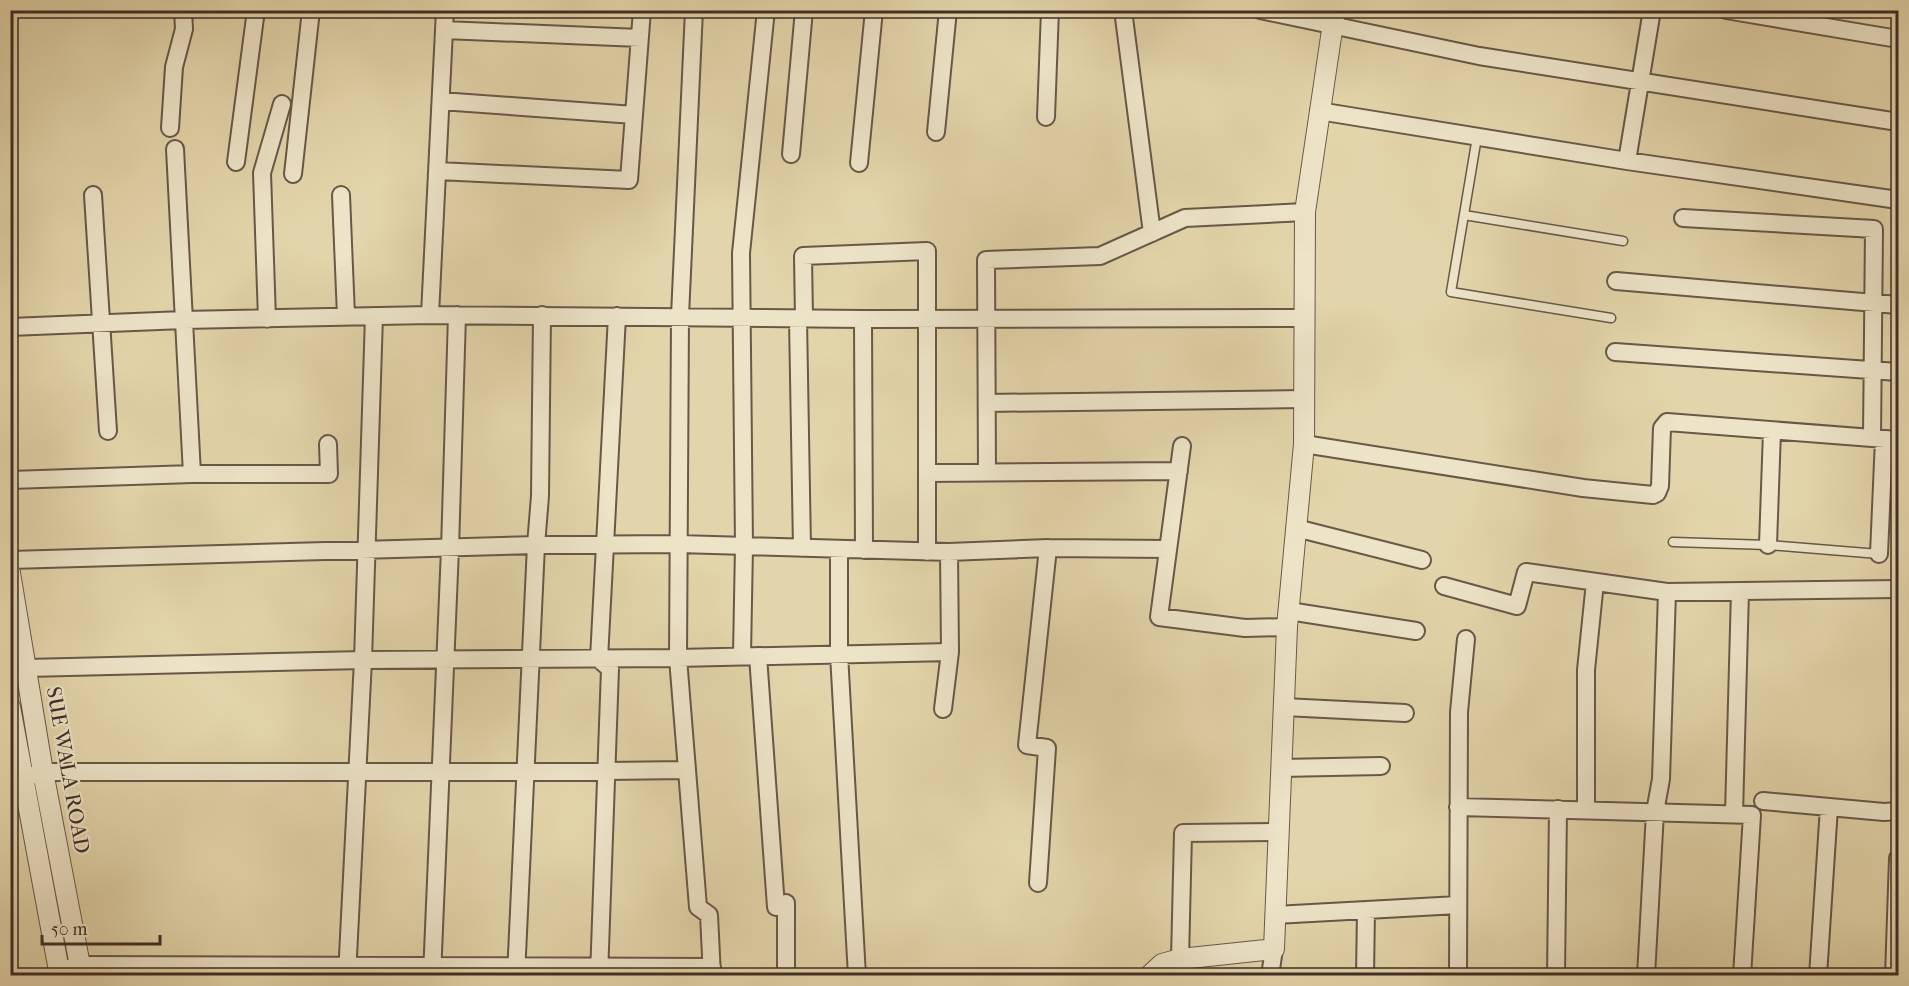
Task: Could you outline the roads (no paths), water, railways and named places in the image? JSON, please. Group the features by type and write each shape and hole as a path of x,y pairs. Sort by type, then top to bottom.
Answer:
{"street":[{"path":"170,128 174,67 184,29 183,10"},
{"path":"236,162 256,10"},
{"path":"292,174 311,10"},
{"path":"430,315 445,10"},
{"path":"438,171 629,180 642,10"},
{"path":"10,707 33,775 60,973 80,970 712,971 709,915 698,907 678,658 680,316 694,10"},
{"path":"766,10 741,253 744,546 750,656 776,907 786,903 786,975"},
{"path":"791,154 804,10"},
{"path":"859,163 874,10"},
{"path":"936,132 948,10"},
{"path":"1046,117 1050,10"},
{"path":"1123,10 1152,233"},
{"path":"1260,10 1334,19 1479,56 1899,122"},
{"path":"1627,161 1652,10"},
{"path":"1726,10 1899,39"},
{"path":"1270,975 1274,949 1288,619 1304,444 1305,212 1334,19"},
{"path":"444,30 640,38"},
{"path":"441,101 634,115"},
{"path":"267,319 262,173 282,104"},
{"path":"1319,111 1627,161 1899,200"},
{"path":"175,149 192,474"},
{"path":"93,195 108,431"},
{"path":"341,195 346,316"},
{"path":"987,472 986,260 1100,256 1185,218 1305,212"},
{"path":"1683,218 1874,230 1873,370 1885,439 1879,554"},
{"path":"802,548 802,256 927,251 927,552"},
{"path":"1616,281 1899,304"},
{"path":"10,327 101,322 430,315 801,319 1304,318"},
{"path":"432,971 450,549 457,315"},
{"path":"517,971 530,659 540,496 543,315"},
{"path":"347,970 363,660 374,316"},
{"path":"599,971 610,669 599,658 617,316"},
{"path":"863,319 864,550"},
{"path":"1615,352 1899,372"},
{"path":"987,403 1304,399"},
{"path":"1304,444 1583,488 1653,495 1658,493 1660,486 1662,428 1667,422 1885,439"},
{"path":"1768,545 1772,431"},
{"path":"10,480 192,474 329,474 328,444"},
{"path":"1182,446 1159,617 1245,627 1288,619 1416,631"},
{"path":"927,473 1179,471"},
{"path":"1296,528 1422,560"},
{"path":"10,560 604,544 679,544 927,552 1048,548 1168,549"},
{"path":"1038,883 1047,748 1027,745 1048,548"},
{"path":"839,549 839,654 857,975"},
{"path":"943,709 950,652 950,552"},
{"path":"1444,586 1517,606 1526,572 1666,592 1899,589"},
{"name":"SUE WALA ROAD","path":"10,573 27,668 33,775 80,970"},
{"path":"1586,810 1586,670 1595,582"},
{"path":"1734,814 1740,591"},
{"path":"1646,975 1655,812 1661,779 1666,592"},
{"path":"1458,975 1459,712 1466,639"},
{"path":"27,668 363,660 678,658 950,652"},
{"path":"1284,707 1406,713"},
{"path":"1281,768 1381,766"},
{"path":"33,775 686,770"},
{"path":"1763,801 1884,812 1899,811"},
{"path":"1458,807 1752,815 1742,975"},
{"path":"1818,975 1829,807"},
{"path":"1556,975 1558,809"},
{"path":"1180,959 1183,833 1278,832"},
{"path":"1894,975 1899,858"},
{"path":"1275,915 1458,905"},
{"path":"1365,975 1366,910"},
{"path":"1149,975 1162,964 1180,959 1274,949"}],"lane":[{"path":"1477,137 1451,292 1611,318"},
{"path":"1464,215 1623,241"},
{"path":"1673,542 1768,545 1879,554"}]}
